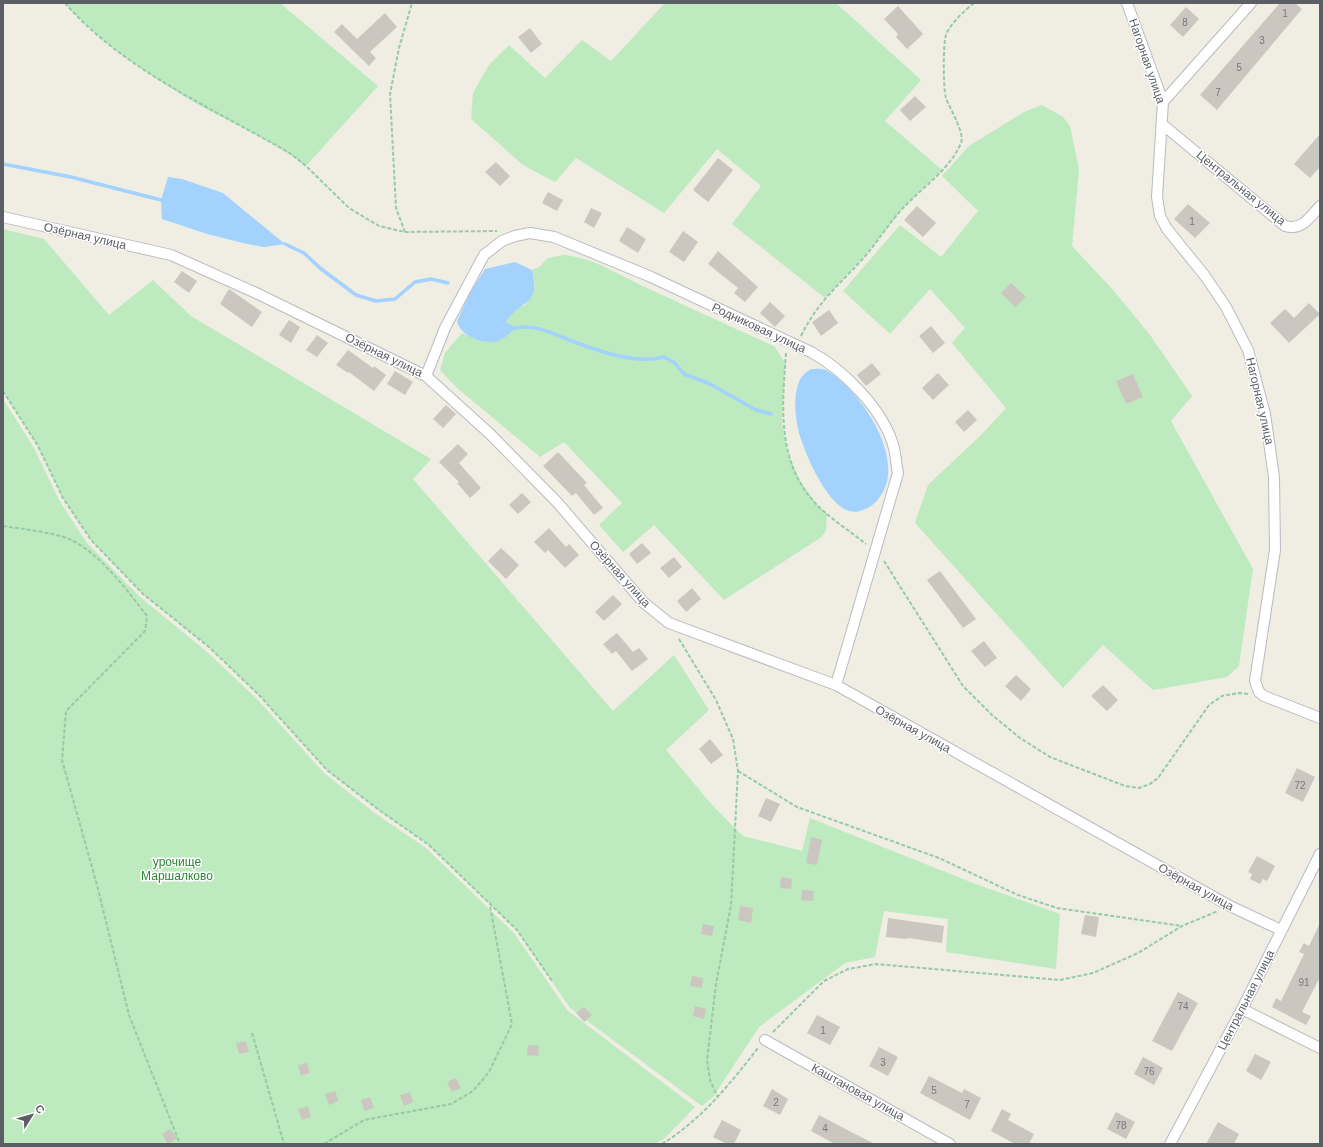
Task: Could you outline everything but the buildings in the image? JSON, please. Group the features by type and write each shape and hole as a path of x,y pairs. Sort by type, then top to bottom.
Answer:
{"street":[{"name":"Нагорная улица","path":"1127,3 1163,102 1157,196 1160,216 1167,229 1205,276 1226,308 1248,350 1265,414 1274,477 1275,550 1255,681 1259,692 1264,696"},
{"path":"1163,102 1251,3"},
{"name":"Центральная улица","path":"1162,124 1286,226 1293,228 1298,227 1304,223 1320,206"},
{"name":"Озёрная улица","path":"3,217 171,255 256,293 426,376 489,433 556,501 643,602 669,623 836,685 1230,906 1281,930"},
{"name":"Родниковая улица","path":"426,376 445,328 484,256 502,241 515,236 530,234 554,237 649,276 829,362 854,384 885,426 893,447 898,473 836,685"},
{"path":"1264,696 1320,718"},
{"name":"Центральная улица","path":"1170,1144 1242,1009 1320,854"},
{"path":"1242,1009 1320,1048"},
{"name":"Каштановая улица","path":"765,1040 950,1144"}],"path":[{"path":"65,3 104,40 167,85 291,154 306,166 349,208 379,226 405,232 497,231"},
{"path":"405,232 396,208 390,94 399,48 412,3"},
{"path":"974,3 961,14 946,34 944,68 946,97 956,120 962,141 955,157 908,203 866,254 825,298 791,343 782,424 788,454 800,481 820,507 875,551 886,563 963,686 992,715 1020,738 1050,756 1125,786 1139,788 1150,784 1158,778 1208,705 1222,696 1239,693 1264,696"},
{"path":"3,391 38,446 63,498 91,540 143,594 209,648 259,695 327,770 379,810 429,845 490,905 518,930 552,981"},
{"path":"3,526 67,538 82,545 122,584 147,616 145,631 66,711 62,760 97,885 129,1015 180,1144"},
{"path":"669,623 716,700 732,739 738,771 732,905 716,984 707,1060 710,1080 718,1098"},
{"path":"738,771 797,807 940,858 1018,895 1057,908 1182,926"},
{"path":"324,1144 364,1120 450,1104 473,1091 489,1072 512,1024 490,905"},
{"path":"662,1144 676,1135 718,1098 765,1040 824,981 848,968 876,964 1060,980 1099,970 1138,953 1182,926 1230,906"},
{"path":"252,1033 284,1144"}],"green space":[{"path":"65,3 280,3 378,86 306,166 272,144 175,91 155,78 97,34"},
{"path":"665,3 836,3 921,80 885,121 942,170 907,203 866,254 825,298 732,224 761,186 717,149 664,213 576,158 555,182 523,165 471,119 473,93 489,65 509,45 545,78 582,40 611,61"},
{"path":"1042,105 1063,117 1070,126 1079,170 1072,246 1114,291 1150,335 1192,396 1171,421 1253,569 1239,666 1227,677 1153,690 1103,645 1063,688 915,523 928,485 981,435 1006,408 952,343 965,328 930,289 890,334 843,291 900,225 941,257 978,211 942,176 969,146 1024,112"},
{"path":"3,229 44,239 109,315 153,280 191,316 431,459 413,479 613,711 674,655 709,710 666,750 713,806 743,836 802,851 810,818 973,883 1060,914 1056,969 946,952 948,919 884,911 875,957 845,963 759,1027 713,1097 702,1106 570,1008 517,930 429,845 379,810 327,770 259,695 209,647 143,594 91,540 63,498 38,446 3,391"},
{"path":"563,255 585,259 605,267 774,346 785,363 782,424 788,454 800,481 819,507 827,513 826,531 820,538 724,600 654,525 623,552 599,525 622,503 564,442 540,457 456,387 440,370 445,353 462,333 477,340 515,329 506,322 512,311 525,305 535,285 532,270 539,267 548,258"},
{"name":"урочище Маршалково","path":"3,399 34,448 59,500 87,543 140,597 206,651 256,698 324,773 376,814 426,848 514,933 567,1010 695,1107 664,1139 654,1144 3,1144"}],"water":[{"path":"168,177 182,179 223,193 285,244 264,247 247,244 207,234 162,219 161,200"},
{"path":"515,262 532,270 534,282 532,297 512,314 506,322 516,328 498,341 492,342 486,342 467,335 459,326 457,321 471,291 485,269"},
{"path":"811,369 826,370 852,391 864,406 882,440 887,458 888,475 884,490 875,503 860,511 850,511 840,506 830,496 821,483 802,443 796,420 796,394 801,378"}],"waterway":[{"path":"3,164 71,177 161,200"},
{"path":"285,244 304,253 320,268 356,295 376,301 395,299 415,282 431,279 448,283"},
{"path":"516,328 536,328 603,352 628,358 653,359 664,357 675,363 684,374 710,384 756,410 771,414"}]}
